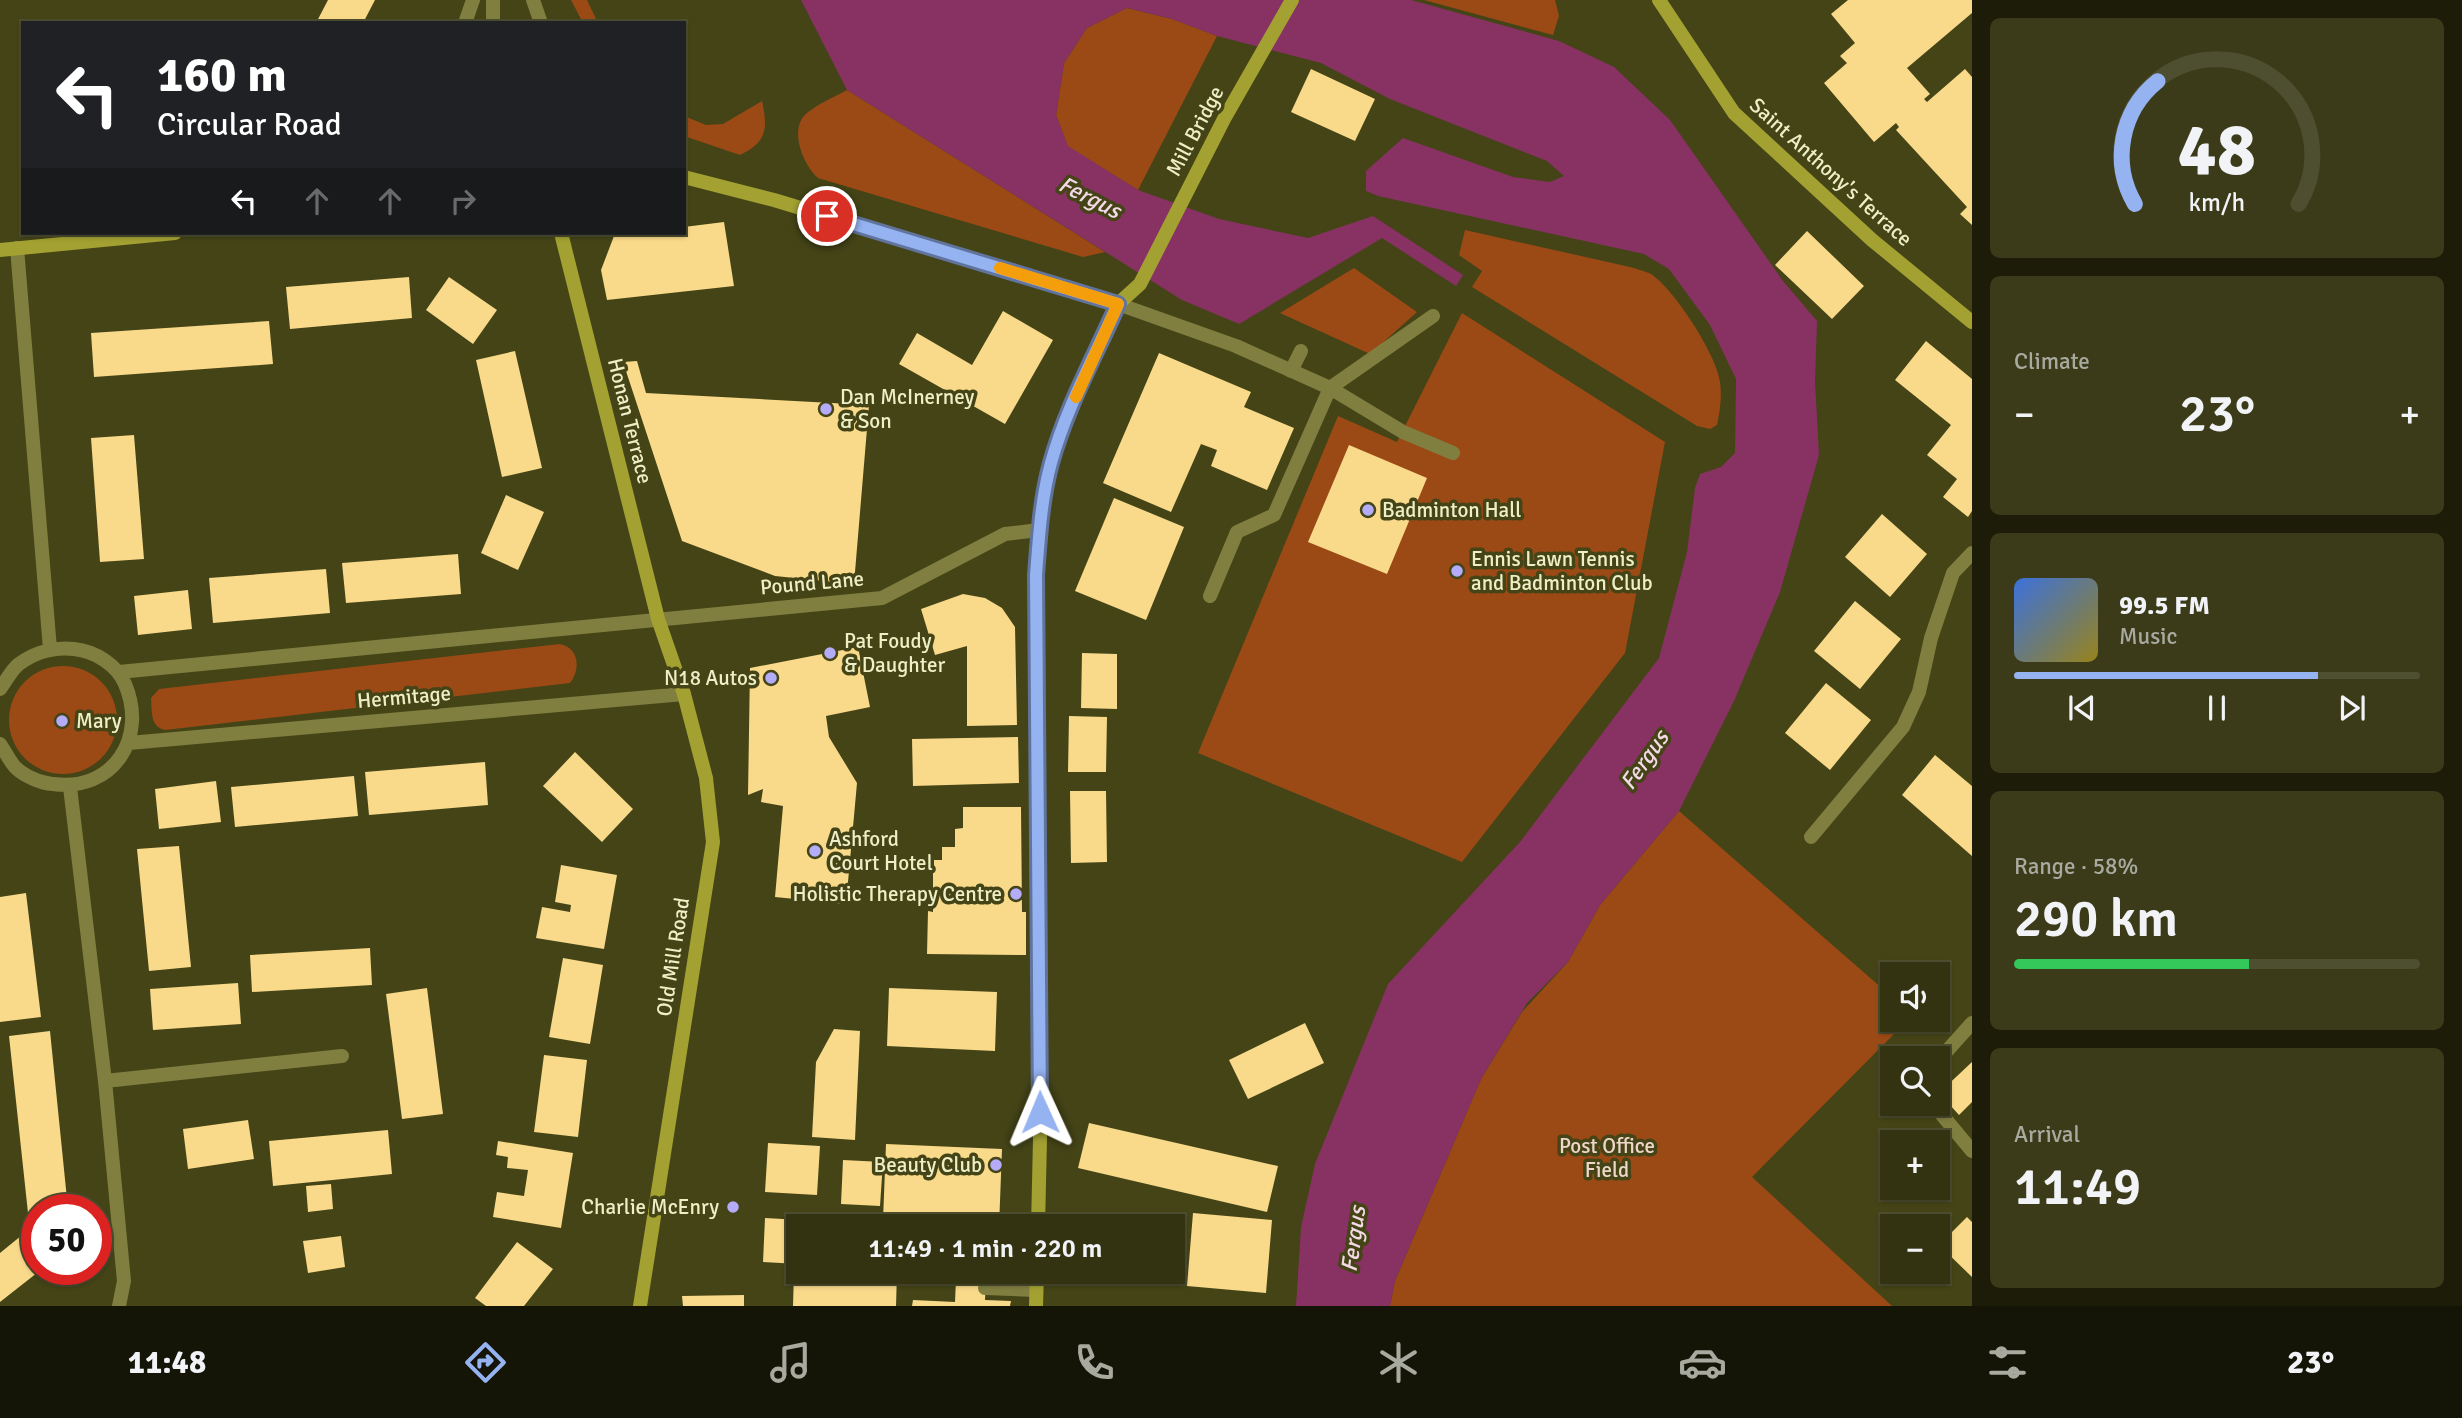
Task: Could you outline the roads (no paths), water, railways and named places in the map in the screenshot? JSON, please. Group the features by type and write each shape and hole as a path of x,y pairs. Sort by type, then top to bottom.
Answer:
{"main road":[{"name":"Mill Bridge","path":"1118,304 1140,284 1186,192 1292,0"},
{"name":"Saint Anthony's Terrace","path":"1659,0 1734,113 1872,240 1972,322"},
{"path":"686,178 774,200 1118,304 1076,397 1051,463 1039,530 1036,575 1041,1139 1038,1214"},
{"path":"0,250 154,235"},
{"name":"Honan Terrace","path":"562,235 658,619"},
{"name":"Old Mill Road","path":"640,1306 713,842 706,778 684,694 658,619"},
{"path":"1036,1284 1036,1306"}],"street":[{"path":"466,21 473,0"},
{"path":"493,0 493,21"},
{"path":"533,0 540,21"},
{"path":"17,248 50,649"},
{"path":"1118,304 1236,346 1330,388 1403,432 1453,453"},
{"path":"1210,596 1237,532 1274,516 1330,388 1433,316"},
{"path":"1291,371 1301,351"},
{"name":"Pound Lane","path":"658,619 882,598 1005,534 1039,530"},
{"path":"1811,837 1903,727 1919,692 1931,638 1953,573 1972,554"},
{"path":"119,672 658,619"},
{"path":"0,689 18,665 50,649 77,649 100,657 119,672 131,698 133,723 129,743 115,765 103,775 70,787 41,783 16,768 0,744"},
{"name":"Hermitage","path":"129,743 684,694"},
{"path":"70,787 105,1081 124,1280 119,1306"},
{"path":"1950,1048 1972,1023"},
{"path":"105,1081 342,1056"},
{"path":"1943,1116 1972,1151"},
{"path":"985,1288 1036,1290"}],"water":[{"name":"Fergus","path":"801,0 1411,0 1559,41 1614,67 1670,120 1783,281 1817,321 1815,382 1819,455 1780,592 1734,701 1679,811 1600,905 1568,962 1527,1003 1481,1079 1395,1281 1390,1306 1296,1306 1301,1227 1315,1164 1388,984 1520,842 1659,658 1687,552 1695,488 1700,474 1721,467 1735,453 1736,379 1710,325 1669,269 1644,254 1378,196 1366,191 1366,171 1403,138 1513,177 1550,182 1564,176 1547,161 1390,99 1321,63 1217,36 1172,19 1127,8 1087,28 1064,63 1056,115 1068,146 1138,190 1219,219 1308,238 1373,216 1463,275 1456,286 1382,238 1239,324 1182,300 847,90"}],"place":[{"name":"Dan McInerney & Son","path":"826,409"},
{"name":"Badminton Hall","path":"1368,510"},
{"name":"Ennis Lawn Tennis and Badminton Club","path":"1457,571"},
{"name":"Pat Foudy & Daughter","path":"830,653"},
{"name":"N18 Autos","path":"771,678"},
{"name":"Mary","path":"62,721"},
{"name":"Ashford Court Hotel","path":"815,851"},
{"name":"Holistic Therapy Centre","path":"1016,894"},
{"name":"Beauty Club","path":"996,1165"},
{"name":"Charlie McEnry","path":"733,1207"}],"park label":[{"name":"Post Office Field","path":"1607,1158"}]}
